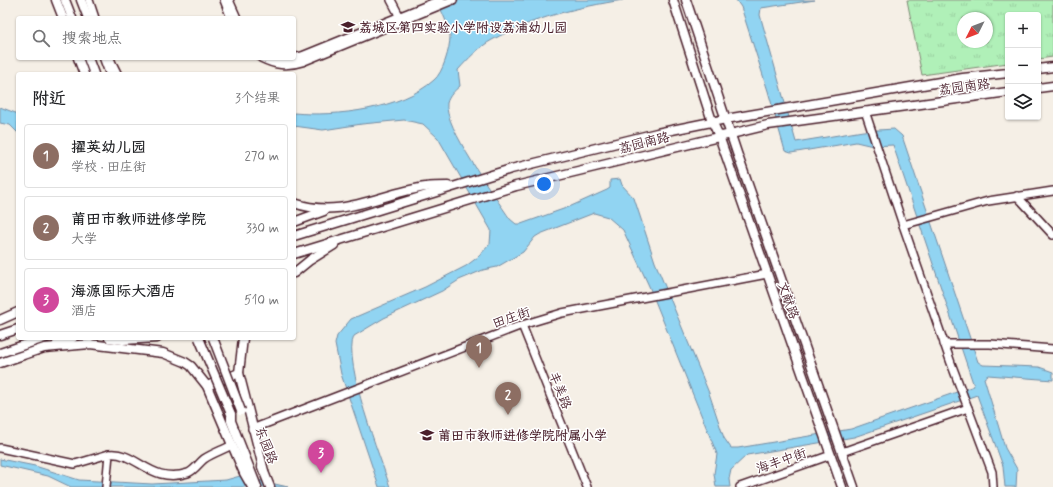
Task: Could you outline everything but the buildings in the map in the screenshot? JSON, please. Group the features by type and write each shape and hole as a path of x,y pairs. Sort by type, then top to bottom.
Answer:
{"main road":[{"path":"56,0 62,16"},
{"path":"65,0 71,16"},
{"path":"81,0 87,16"},
{"name":"文献路","path":"673,0 712,121 720,136 842,487"},
{"path":"686,0 854,487"},
{"path":"79,60 84,72"},
{"path":"89,60 93,71"},
{"path":"1041,69 1053,67"},
{"name":"荔园南路","path":"296,235 486,177 587,150 712,121 963,78 1005,73"},
{"path":"1041,88 1053,86"},
{"name":"荔园南路","path":"296,253 492,193 768,124 1005,92"},
{"path":"296,204 306,208 331,209 352,206 426,187 461,185"},
{"path":"296,221 331,209"},
{"path":"296,271 310,260 345,238"},
{"path":"0,320 16,312"},
{"path":"0,335 16,330"},
{"path":"0,353 40,340"},
{"path":"0,363 67,340"},
{"name":"东园路","path":"200,340 231,414 231,421 257,487"},
{"name":"东园路","path":"214,340 270,487"},
{"path":"243,340 239,373 252,429 264,471"},
{"path":"44,348 90,344 163,353 191,366 207,386 252,487"},
{"path":"207,386 239,373"}],"street":[{"path":"89,0 94,16"},
{"path":"224,0 230,16"},
{"path":"229,0 236,16"},
{"path":"391,0 405,17"},
{"path":"266,60 275,64 293,65 405,17 440,0"},
{"path":"296,57 453,0"},
{"path":"865,111 876,150 905,225 958,384 992,472 993,487"},
{"path":"905,225 988,201 1053,192"},
{"path":"1017,196 1053,235"},
{"name":"田庄街","path":"252,429 522,325 562,313 767,274"},
{"name":"丰美路","path":"522,325 587,487"},
{"path":"944,344 990,344 1053,349"},
{"path":"842,452 966,405"},
{"path":"0,448 75,464 110,454 119,453 161,475 179,475 189,472 206,458 232,445"},
{"path":"106,487 110,454"},
{"name":"海丰中街","path":"740,487 831,455"}],"green space":[{"path":"907,0 1053,0 1053,57 1041,59 1041,12 1005,12 1005,63 922,75"}],"water":[{"path":"437,0 623,0 556,14 523,25 487,43 458,70 460,86 448,100 448,113 461,144 510,219 516,224 521,224 569,207 607,190 610,188 610,180 620,179 622,185 634,198 655,262 709,393 724,438 731,448 738,448 851,429 974,386 893,145 873,146 856,142 791,153 785,151 768,91 741,7 736,0 815,0 761,8 760,15 796,142 863,131 894,129 902,136 978,362 983,365 1039,367 1053,372 1053,380 988,375 984,378 1005,448 1017,469 1016,487 1005,487 1003,466 977,395 854,437 747,455 731,470 729,479 730,487 716,487 714,474 717,454 649,286 623,230 608,217 594,213 540,234 535,237 523,252 497,267 483,270 459,280 442,291 384,318 354,336 352,349 353,366 358,387 371,434 390,487 379,487 341,374 335,344 337,336 351,319 425,287 466,266 478,257 490,244 491,230 438,138 423,124 404,120 323,130 296,126 296,113 329,114 368,109 405,98 421,90 437,77 445,60 450,37 447,24"},
{"path":"0,107 16,113 16,131 10,125 0,123"},
{"path":"0,459 35,466 79,480 152,484 226,480 240,476 288,487 71,487 48,476 0,465"}],"place":[{"name":"荔城区第四实验小学附设荔浦幼儿园","path":"348,27"},
{"name":"擢英幼儿园","path":"479,368"},
{"name":"莆田市教师进修学院","path":"508,415"},
{"name":"莆田市教师进修学院附属小学","path":"427,435"},
{"name":"海源国际大酒店","path":"321,473"}]}
